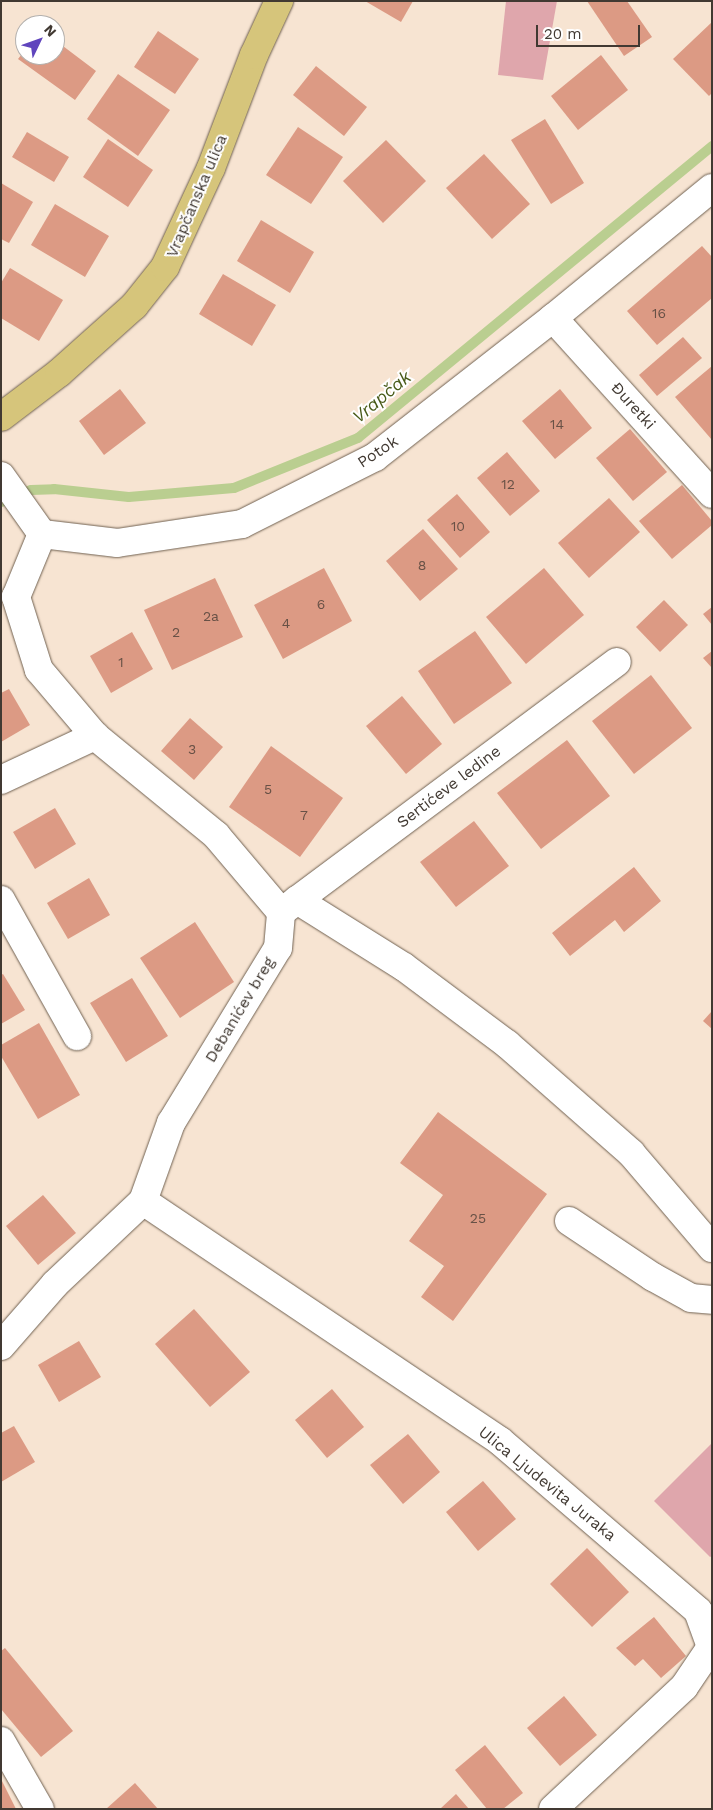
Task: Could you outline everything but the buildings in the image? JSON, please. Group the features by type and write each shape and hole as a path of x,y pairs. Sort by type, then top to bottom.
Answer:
{"main road":[{"name":"Vrapčanska ulica","path":"1,417 59,373 121,318 165,267 211,168 254,55 279,1"}],"street":[{"name":"Potok","path":"42,534 117,543 242,524 375,458 553,318 712,188"},
{"name":"Đuretki","path":"553,318 712,494"},
{"path":"1,476 42,534 16,597 39,670 95,736 216,835 289,906 404,967 507,1044 631,1153 712,1248"},
{"name":"Sertićeve ledine","path":"289,906 617,662"},
{"path":"1,780 95,736"},
{"path":"1,900 77,1036"},
{"name":"Debanićev breg","path":"1,1346 55,1284 143,1201 171,1123 278,948 289,906"},
{"name":"Ulica Ljudevita Juraka","path":"143,1201 500,1441 698,1611 712,1647 684,1687 553,1809"},
{"path":"568,1221 653,1277 691,1298 712,1300"},
{"path":"1,1741 40,1809"}],"shaded area":[{"path":"506,1 557,1 543,80 498,75"},
{"path":"712,1443 712,1556 710,1557 654,1501"}],"waterway":[{"name":"Vrapčak","path":"1,502 31,490 54,489 129,497 234,488 358,438 712,146"}]}
